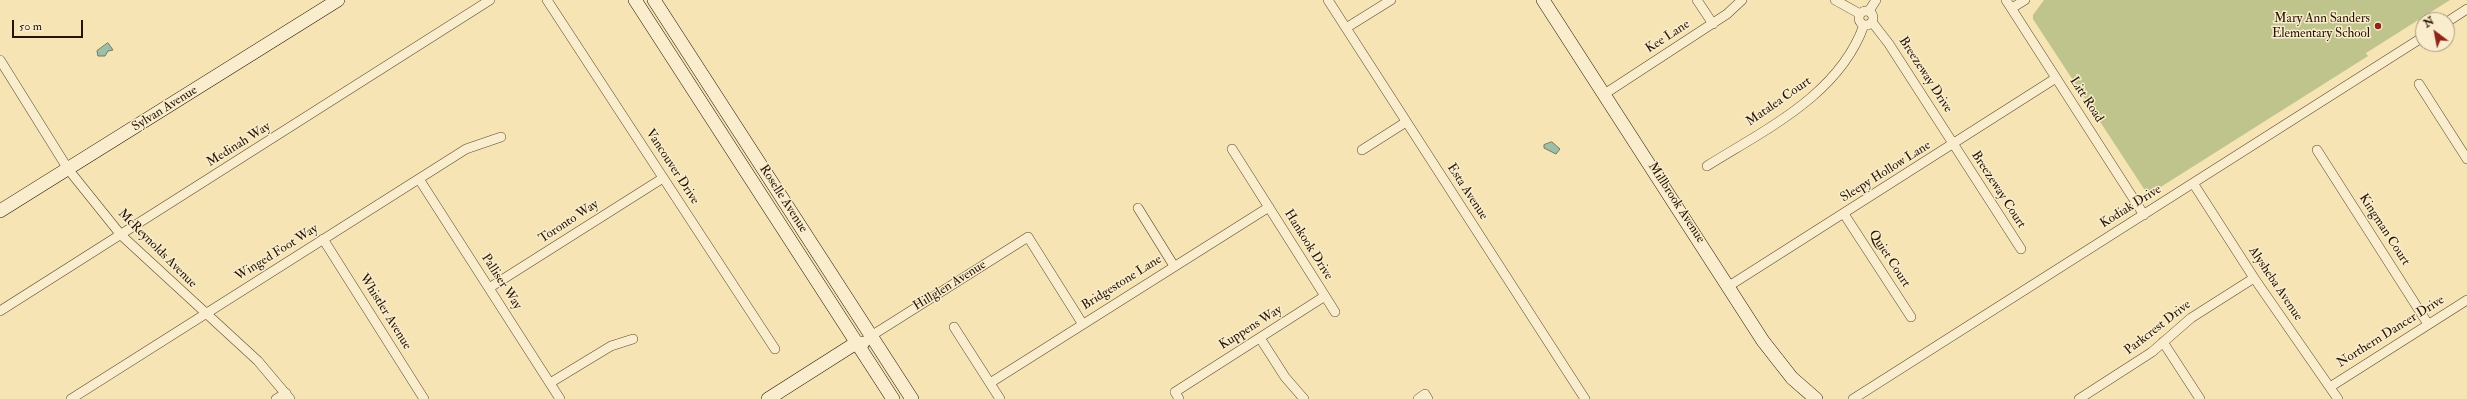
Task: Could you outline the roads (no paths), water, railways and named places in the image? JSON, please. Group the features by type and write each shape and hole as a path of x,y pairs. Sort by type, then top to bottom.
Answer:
{"main road":[{"name":"Sylvan Avenue","path":"0,211 334,3 348,0"},
{"name":"Roselle Avenue","path":"635,0 892,399"},
{"name":"Roselle Avenue","path":"654,0 912,399"},
{"name":"Millbrook Avenue","path":"1543,0 1606,93 1775,357 1792,378 1816,399"},
{"path":"768,399 856,343 862,343 870,349 906,399"}],"street":[{"name":"Medinah Way","path":"0,310 121,235 490,0"},
{"name":"Vancouver Drive","path":"547,0 775,349"},
{"name":"Esta Avenue","path":"1328,0 1585,399"},
{"path":"1346,28 1391,0"},
{"path":"1697,0 1713,24"},
{"name":"Kee Lane","path":"1606,93 1713,24 1742,0"},
{"path":"1834,0 1865,12 1874,17 1868,23 1859,20 1865,12 1876,0"},
{"name":"Litt Road","path":"2006,0 2144,215"},
{"path":"2012,8 2025,0"},
{"path":"2455,17 2467,9"},
{"name":"Breezeway Drive","path":"1868,23 1889,44 1954,145"},
{"name":"Matalea Court","path":"1707,166 1797,108 1820,91 1841,66 1868,23"},
{"name":"Kodiak Drive","path":"1853,399 2415,42"},
{"name":"McReynolds Avenue","path":"0,60 68,169 121,235 204,313 258,361 288,396"},
{"name":"Sleepy Hollow Lane","path":"1729,286 1954,145 2056,78"},
{"path":"2419,84 2467,159"},
{"path":"1362,150 1406,122"},
{"name":"Winged Foot Way","path":"71,399 204,313 324,240 466,149 501,137"},
{"name":"Breezeway Court","path":"1954,145 2021,249"},
{"name":"Hankook Drive","path":"1232,149 1325,296"},
{"name":"Kingman Court","path":"2317,150 2428,324"},
{"name":"Toronto Way","path":"489,288 663,178"},
{"name":"Palliser Way","path":"419,179 560,399"},
{"name":"Alysheba Avenue","path":"2193,183 2254,278 2338,399"},
{"name":"Bridgestone Lane","path":"990,382 1269,207"},
{"path":"1138,208 1174,266"},
{"name":"Quiet Court","path":"1844,214 1911,317"},
{"name":"Hillglen Avenue","path":"871,336 1028,237 1082,323"},
{"name":"Whistler Avenue","path":"324,240 424,399"},
{"name":"Parkcrest Drive","path":"2079,399 2144,358 2187,320 2254,278"},
{"path":"1325,296 1335,312"},
{"name":"Kuppens Way","path":"1177,395 1260,338 1325,296"},
{"name":"Northern Dancer Drive","path":"2330,387 2467,300"},
{"path":"954,327 1000,399"},
{"path":"1260,338 1286,377 1304,399"},
{"path":"550,383 611,346 633,339"},
{"path":"2163,342 2200,399"},
{"path":"276,399 288,396"}],"place":[{"name":"Mary Ann Sanders Elementary School","path":"2378,26"}]}
